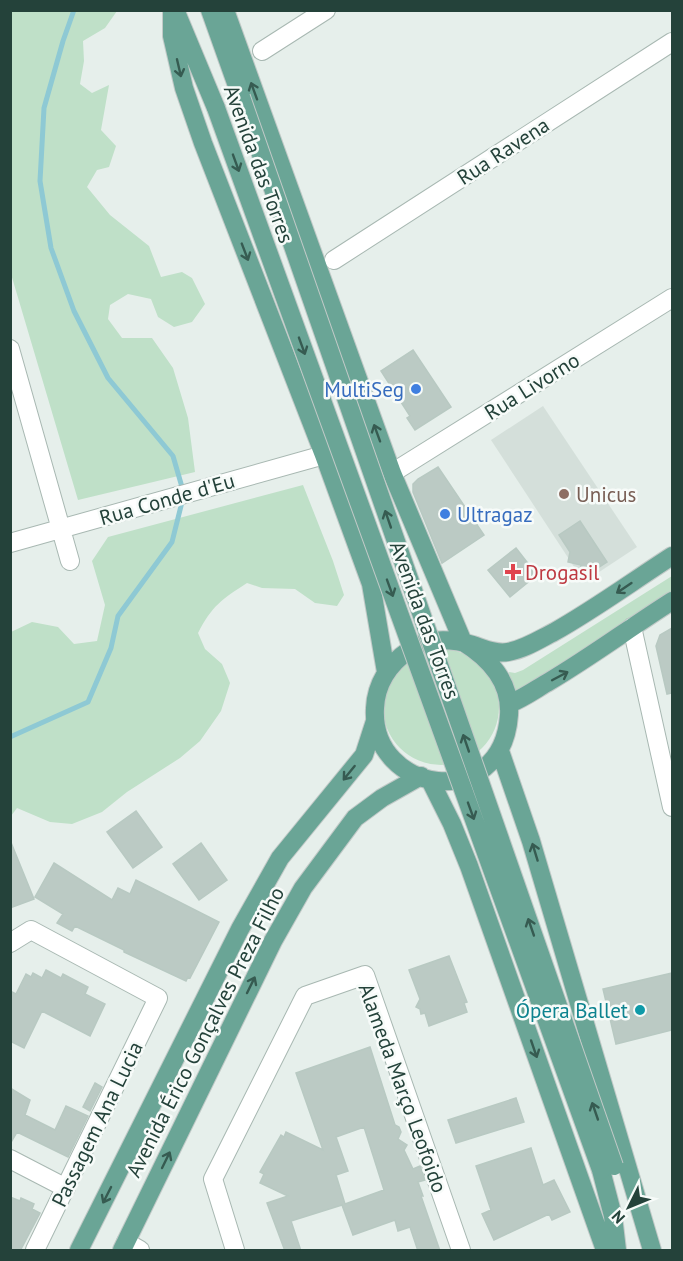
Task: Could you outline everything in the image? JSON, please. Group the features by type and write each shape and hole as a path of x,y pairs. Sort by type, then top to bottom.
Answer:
{"main road":[{"name":"Avenida das Torres","path":"174,10 216,108 608,1168 650,1251"},
{"path":"174,10 172,36 184,88 371,584 383,680"},
{"name":"Avenida das Torres","path":"210,10 608,1168 617,1251"},
{"path":"225,10 392,473 463,642 480,652 493,665 503,681 509,704 526,697 566,673 672,601"},
{"path":"605,1251 469,866 452,824 425,778 406,770 393,759 383,745 375,721 375,701 383,680 398,658 412,648 428,642 446,640 463,642 495,652 519,649 580,617 672,556"},
{"name":"Avenida Érico Gonçalves Preza Filho","path":"129,1248 273,941 303,888 355,818 382,798 425,778 450,782 470,777 487,766 500,751 506,732 509,704"},
{"name":"Avenida Érico Gonçalves Preza Filho","path":"79,1251 240,928 280,858 364,755 375,721"},
{"path":"500,751 548,897 650,1251"}],"street":[{"path":"262,51 326,10"},
{"name":"Rua Ravena","path":"334,260 672,42"},
{"name":"Rua Livorno","path":"392,473 672,298"},
{"path":"10,348 70,561"},
{"name":"Rua Conde d'Eu","path":"10,543 324,455"},
{"path":"632,627 672,807"},
{"name":"Passagem Ana Lucia","path":"10,943 31,930 158,998 35,1251"},
{"name":"Alameda Março Leofoido","path":"235,1251 213,1179 305,996 365,975 461,1251"},
{"path":"10,1159 66,1188"}],"shaded area":[{"name":"Unicus","path":"543,406 637,547 584,582 491,440"}],"green space":[{"path":"10,11 117,11 105,28 83,41 84,61 80,84 92,93 109,85 101,130 116,146 109,167 97,170 87,187 110,215 149,246 161,277 182,272 192,278 205,304 192,322 174,327 158,317 151,299 128,294 110,305 108,319 122,338 152,338 173,368 188,418 195,472 78,500 11,274"},
{"path":"303,485 344,595 337,606 315,603 295,589 262,588 247,583 218,604 198,633 205,649 222,664 230,683 221,711 200,741 180,758 127,792 102,812 72,824 50,822 17,808 11,816 11,632 32,622 58,627 74,644 97,641 105,605 92,561 108,537"},
{"path":"672,576 672,594 518,696 510,681 509,672 515,673 523,670"},
{"path":"441,649 463,654 482,666 494,685 499,707 494,729 482,748 463,760 441,765 419,760 400,748 388,729 383,707 388,685 400,666 419,654"}],"building":[{"name":"MultiSeg","path":"413,350 451,407 415,430 407,418 410,416 381,371"},
{"name":"Ultragaz","path":"438,467 484,535 442,563 413,492 413,484 418,479"},
{"path":"580,521 607,562 596,569 594,577 579,573 581,565 568,562 570,552 559,535"},
{"name":"Drogasil","path":"516,548 537,575 510,597 488,570"},
{"path":"672,628 672,693 667,694 656,646 660,635"},
{"path":"136,811 162,847 133,868 107,832"},
{"path":"10,840 34,899 10,908"},
{"path":"201,843 227,880 199,900 173,864"},
{"path":"54,863 112,900 118,888 130,894 136,880 219,922 190,978 188,977 186,981 75,926 72,931 57,923 63,914 35,897"},
{"path":"449,956 467,1002 464,1003 467,1012 429,1026 425,1013 421,1014 420,1009 416,1007 420,999 409,970"},
{"path":"46,970 61,978 63,974 88,987 85,994 105,1004 90,1036 42,1011 24,1048 10,1041 10,991 16,994 26,974 31,977 33,973 42,978"},
{"name":"Ópera Ballet","path":"672,973 672,1030 616,1044 603,989"},
{"path":"370,1047 395,1125 401,1132 398,1139 407,1145 404,1150 413,1169 420,1166 425,1180 418,1182 440,1251 418,1251 410,1227 398,1231 395,1220 353,1235 342,1205 291,1221 301,1251 285,1251 267,1203 288,1196 260,1183 264,1174 260,1172 281,1135 284,1137 286,1132 323,1150 296,1073","holes":["364,1127 384,1190 345,1204 336,1175 348,1171 336,1137"]},
{"path":"95,1083 102,1087 90,1111 83,1107"},
{"path":"10,1088 30,1100 25,1115 55,1130 66,1106 88,1116 68,1157 17,1132 10,1144"},
{"path":"516,1098 524,1122 456,1143 448,1120"},
{"path":"531,1148 543,1185 554,1180 570,1212 552,1220 549,1214 494,1240 482,1214 491,1210 476,1166"},
{"path":"10,1197 20,1201 21,1198 34,1204 32,1209 40,1213 20,1251 10,1251"}],"waterway":[{"path":"10,737 88,702 111,648 118,616 172,542 184,494 173,456 108,378 74,311 51,248 40,181 44,108 74,10"}],"place":[{"name":"MultiSeg","path":"416,389"},
{"name":"Unicus","path":"564,494"},
{"name":"Ultragaz","path":"445,514"},
{"name":"Drogasil","path":"513,572"},
{"name":"Ópera Ballet","path":"640,1010"}]}
